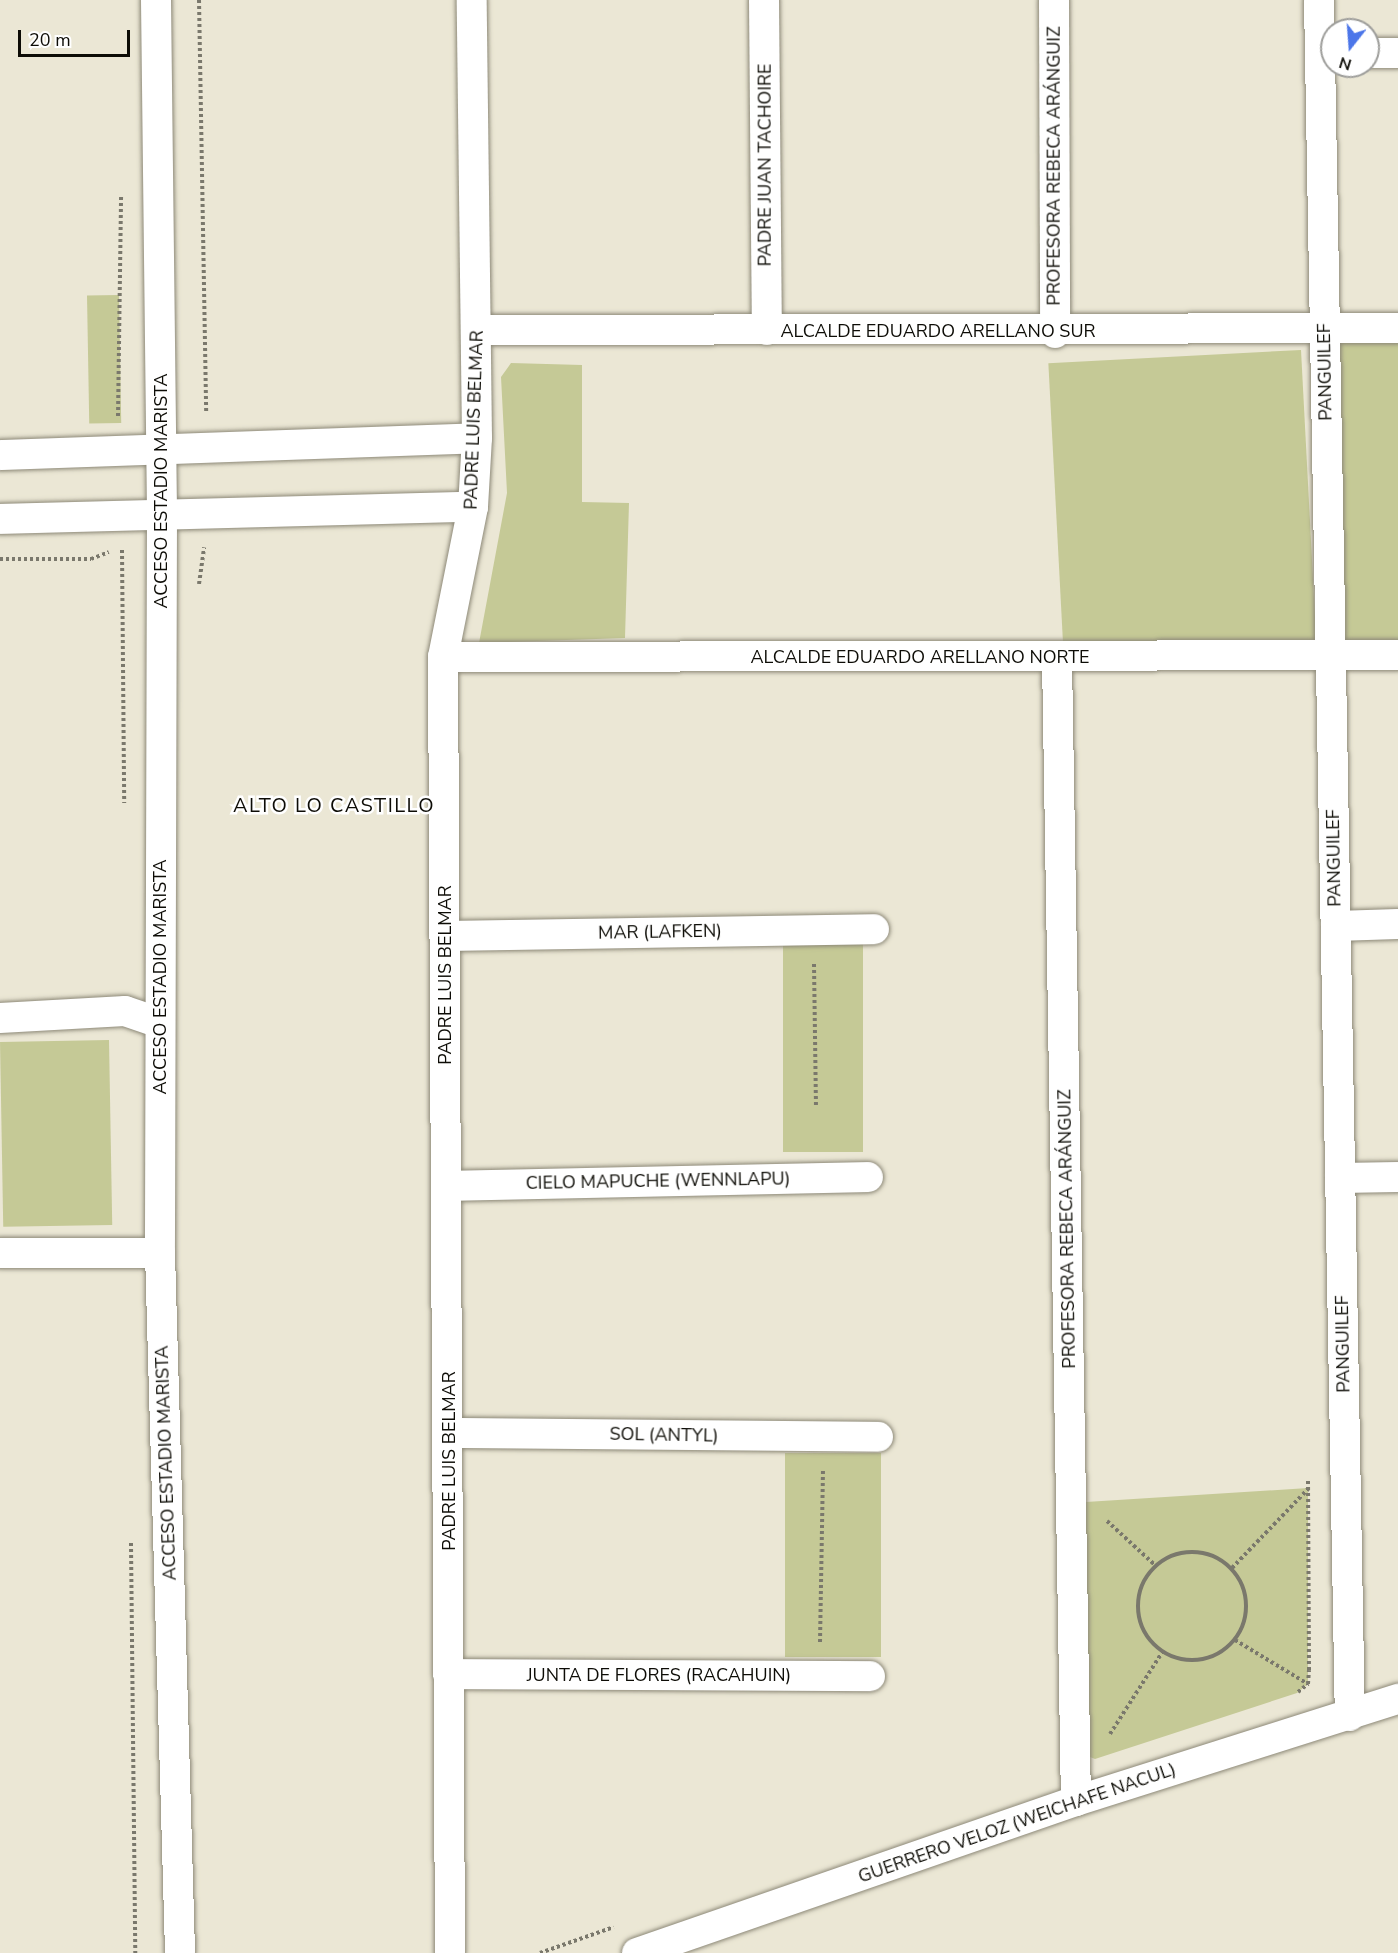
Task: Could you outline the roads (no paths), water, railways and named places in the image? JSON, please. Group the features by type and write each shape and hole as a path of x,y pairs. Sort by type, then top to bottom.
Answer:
{"street":[{"name":"ACCESO ESTADIO MARISTA","path":"156,0 162,515 160,1253 180,1953"},
{"name":"PADRE LUIS BELMAR","path":"450,1953 449,1433 443,657 473,507 477,438 472,0"},
{"name":"PADRE JUAN TACHOIRE","path":"764,0 767,330"},
{"name":"PROFESORA REBECA ARÁNGUIZ","path":"1054,0 1054,333"},
{"name":"PANGUILEF","path":"1319,0 1321,18"},
{"path":"1380,53 1398,53"},
{"name":"PANGUILEF","path":"1326,78 1325,329 1350,1716"},
{"name":"ALCALDE EDUARDO ARELLANO SUR","path":"477,330 1054,333 1398,328"},
{"path":"0,455 207,450 477,438"},
{"path":"0,519 121,534 162,515 473,507"},
{"name":"ALCALDE EDUARDO ARELLANO NORTE","path":"443,657 1057,658 1398,655"},
{"name":"PROFESORA REBECA ARÁNGUIZ","path":"1057,658 1076,1801"},
{"path":"1336,926 1398,924"},
{"name":"MAR (LAFKEN)","path":"445,936 874,929"},
{"path":"0,1018 126,1011 160,1023"},
{"name":"CIELO MAPUCHE (WENNLAPU)","path":"447,1186 868,1177"},
{"path":"1340,1178 1398,1177"},
{"path":"0,1253 160,1253"},
{"name":"SOL (ANTYL)","path":"449,1433 878,1437"},
{"name":"JUNTA DE FLORES (RACAHUIN)","path":"448,1674 870,1676"},
{"name":"GUERRERO VELOZ (WEICHAFE NACUL)","path":"637,1953 1076,1801 1398,1699"}],"district":[{"name":"ALTO LO CASTILLO","path":"334,805"}]}
